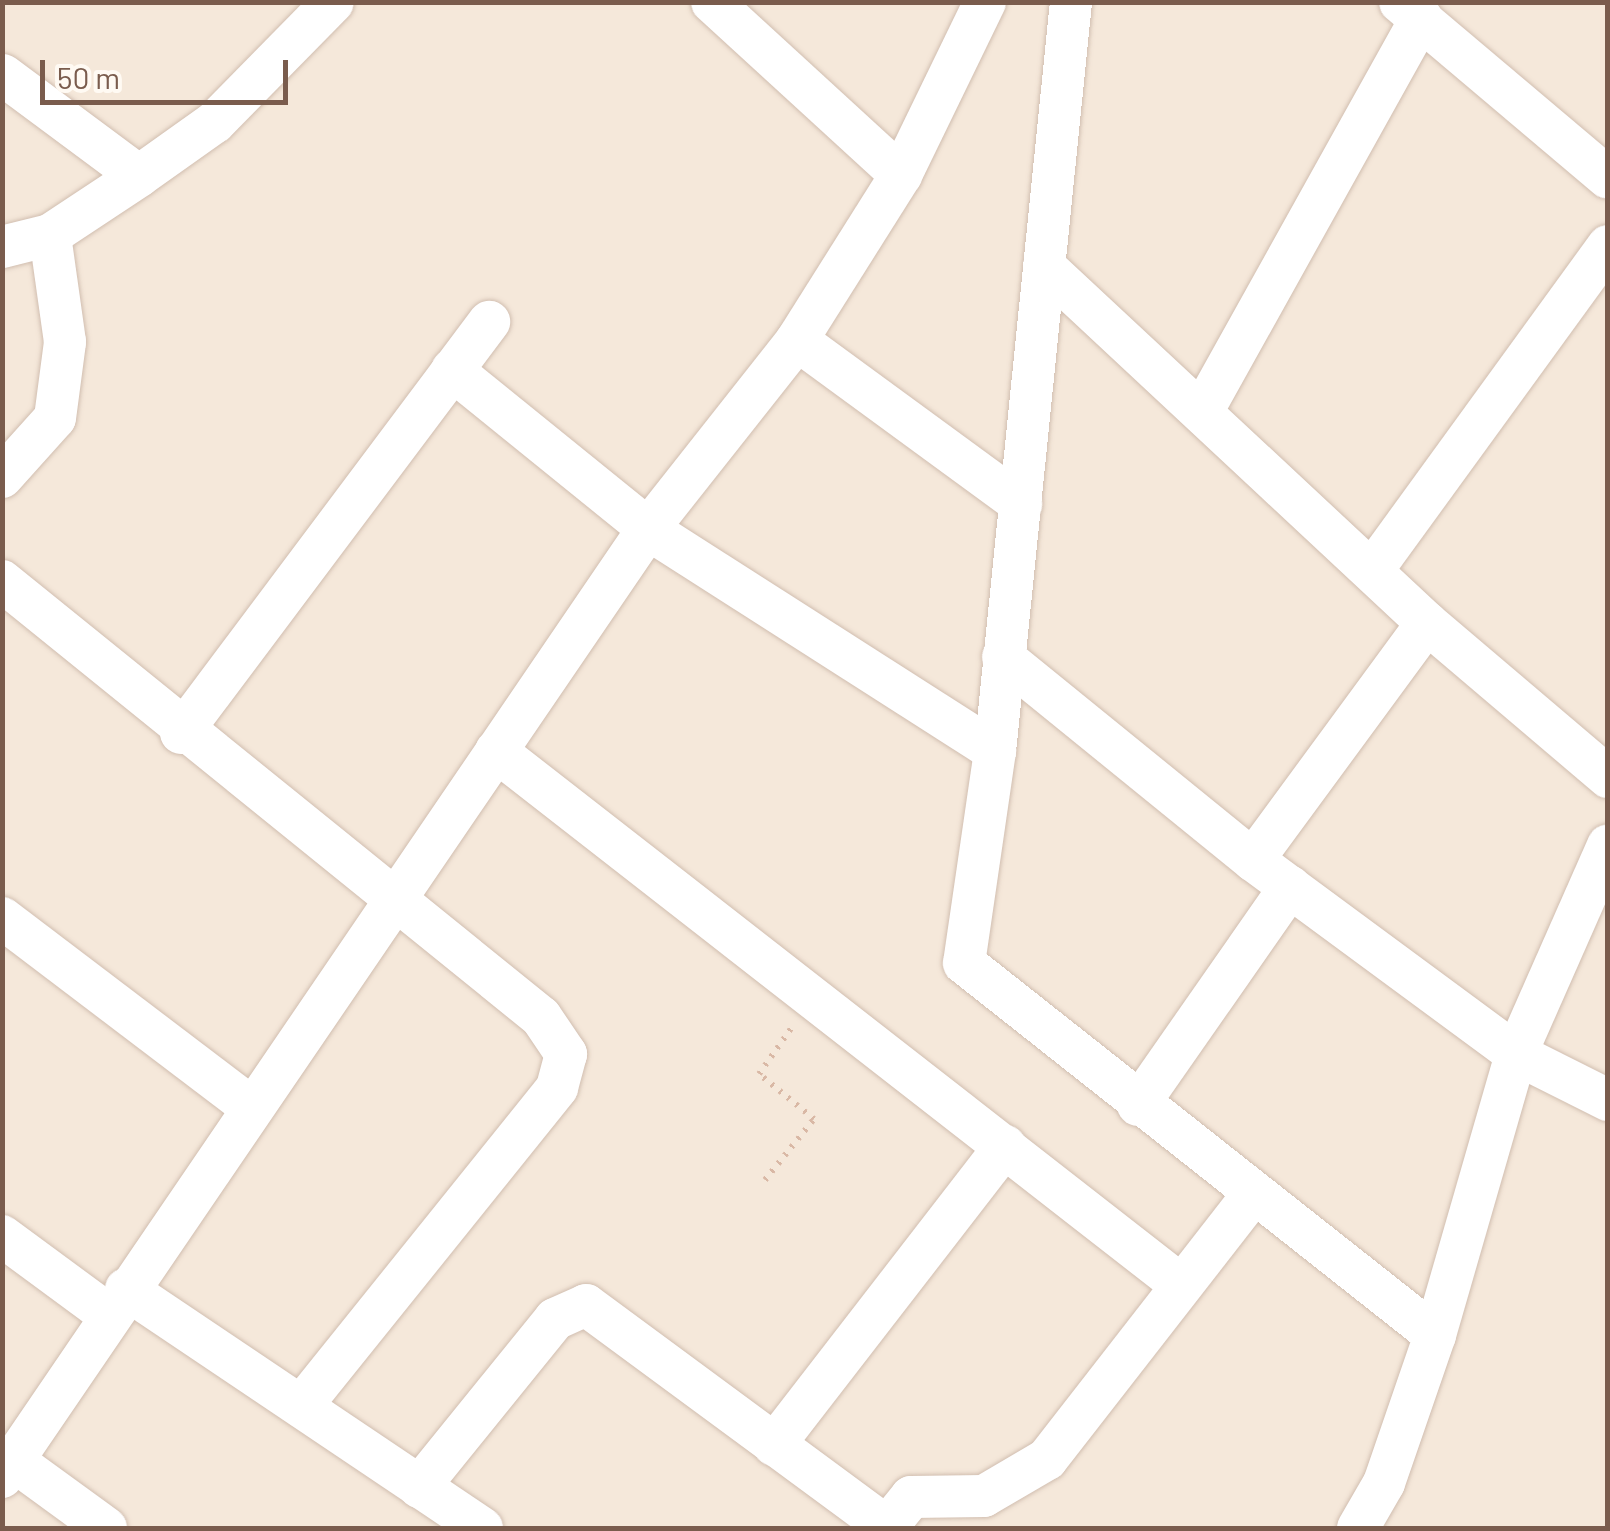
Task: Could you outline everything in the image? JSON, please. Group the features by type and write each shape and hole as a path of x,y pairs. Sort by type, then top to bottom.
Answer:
{"street":[{"path":"2,247 50,235 215,122 333,2"},
{"path":"712,2 902,175"},
{"path":"106,1528 8,1469 250,1108 648,529 797,340 902,175 985,2"},
{"path":"1070,2 995,751 964,963 1252,1196 1434,1335"},
{"path":"1203,410 1410,10 1608,178"},
{"path":"3,75 139,176"},
{"path":"2,477 56,418 65,342 50,235"},
{"path":"1374,568 1608,246"},
{"path":"1044,266 1374,568 1427,623 1606,769"},
{"path":"181,733 489,322"},
{"path":"797,340 1021,504"},
{"path":"452,370 648,529 995,751"},
{"path":"2,581 181,733 542,1017 560,1038 566,1071 301,1406"},
{"path":"1253,860 1427,623"},
{"path":"1003,657 1253,860 1516,1054 1608,1100"},
{"path":"496,751 1181,1285"},
{"path":"1358,1528 1384,1483 1434,1335 1516,1054 1608,845"},
{"path":"1138,1105 1290,887"},
{"path":"2,918 250,1108"},
{"path":"774,1446 1005,1146"},
{"path":"419,1487 570,1307 601,1312 886,1528 911,1497 984,1496 1021,1482 1252,1196"},
{"path":"2,1236 301,1406 482,1528"}],"path":[{"path":"765,1180 814,1119 759,1074 813,997"}],"shaded area":[{"path":"3,3 1607,3 1607,1528 3,1528"}]}
